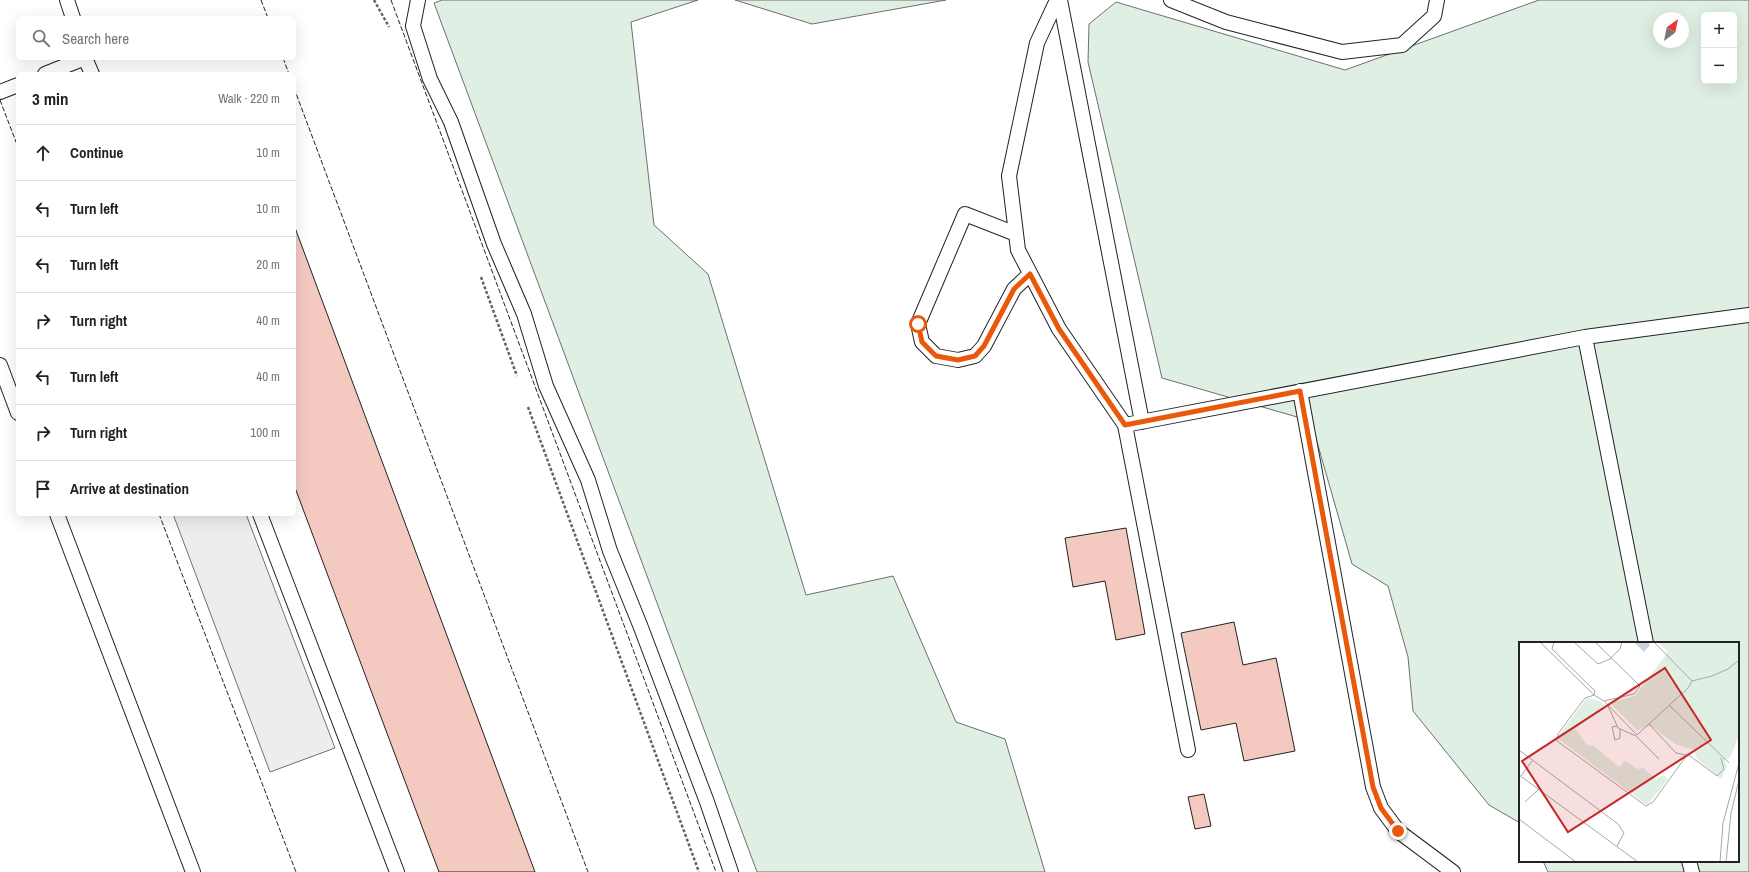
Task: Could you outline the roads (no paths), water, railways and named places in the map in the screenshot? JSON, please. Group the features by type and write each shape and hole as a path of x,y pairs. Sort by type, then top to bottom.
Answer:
{"lane":[{"path":"67,0 72,16"},
{"path":"418,0 413,26 430,79 451,122 494,244 524,314 546,386 588,480 610,551 640,625 707,802 731,872"},
{"path":"1057,0 1037,43 1009,176 1018,250 1059,329 1125,425 1188,750"},
{"path":"1060,0 1142,422"},
{"path":"1171,0 1226,22 1342,52 1402,45 1434,16 1436,0"},
{"path":"50,72 80,60"},
{"path":"86,60 91,72"},
{"path":"0,92 16,86"},
{"path":"1016,234 965,214 918,324 922,342 936,356 958,360 975,356 984,346 1014,289 1030,274"},
{"path":"1125,425 1585,337 1749,315"},
{"path":"1585,337 1646,642"},
{"path":"0,365 16,407"},
{"path":"1300,391 1373,787 1381,808 1398,831 1453,872"},
{"path":"58,516 193,872"},
{"path":"261,516 397,872"},
{"path":"1689,862 1692,872"}]}
